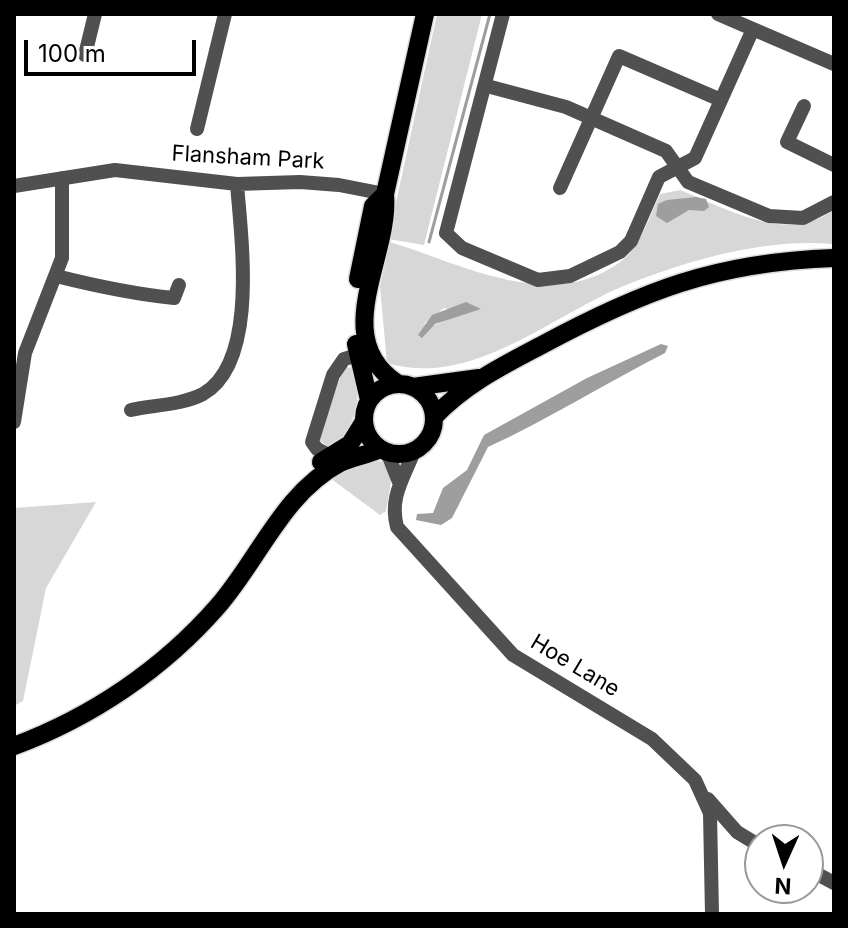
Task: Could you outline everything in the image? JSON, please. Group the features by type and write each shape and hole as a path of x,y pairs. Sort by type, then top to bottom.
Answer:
{"main road":[{"path":"14,746 81,717 156,667 236,584 282,514 305,489 340,463 384,451 414,451 429,437 434,417 428,399 382,373 370,356 365,324 366,293 387,212 385,194 424,14"},
{"path":"282,514 292,489 330,456 350,444 363,423 369,400 358,355 355,295 373,206 385,194"},
{"path":"434,417 482,377 598,314 664,286 698,275 751,265 834,258"},
{"path":"369,400 381,388 482,377"},
{"path":"363,423 372,442 384,451"}],"street":[{"path":"85,55 95,14"},
{"path":"197,129 225,14"},
{"path":"503,14 487,86 446,233 462,248 538,280 561,279 580,273 620,252 631,241 659,177 695,158 753,29"},
{"path":"718,14 834,64"},
{"path":"560,188 619,56 721,100"},
{"path":"487,86 526,94 666,151 688,182 769,216 803,218 834,202"},
{"path":"804,106 787,142 834,165"},
{"name":"Flansham Park","path":"14,186 115,170 237,184 300,182 385,194"},
{"path":"14,422 25,353 56,276 64,238 62,178"},
{"path":"131,410 188,401 216,384 226,366 244,301 237,184"},
{"path":"56,276 131,295 158,297 174,298 179,285"},
{"path":"330,456 312,442 333,375 344,359 358,355"},
{"name":"Hoe Lane","path":"384,451 399,482"},
{"name":"Hoe Lane","path":"414,451 399,482 393,507 397,527 500,643 539,674 652,739 682,764 705,796 744,837"},
{"name":"Hoe Lane","path":"705,796 713,844 712,914"},
{"path":"713,844 725,838 744,838"}],"shaded area":[{"path":"437,14 482,14 424,245 388,239"},
{"path":"680,190 737,214 778,224 816,220 834,209 834,244 756,247 679,266 602,296 512,344 451,366 419,368 387,363 380,287 390,242 509,280 539,284 569,283 598,275 625,258 641,237 660,194","holes":["444,308 463,313 435,325 424,324"]},
{"path":"696,197 706,199 709,207 704,211 689,210 667,223 656,216 658,204"},
{"path":"466,302 481,309 435,324 422,338 418,335 432,315"},
{"path":"661,344 668,346 665,353 488,447 452,518 441,525 416,520 417,514 433,513 443,488 467,470 484,435 587,378"},
{"path":"344,367 354,368 356,410 343,437 336,446 328,447 318,439"},
{"path":"370,460 383,462 392,476 386,511 380,515 330,478 351,465"},
{"path":"96,502 46,588 23,701 14,706 14,508"}],"waterway":[{"path":"429,242 490,14"}]}
